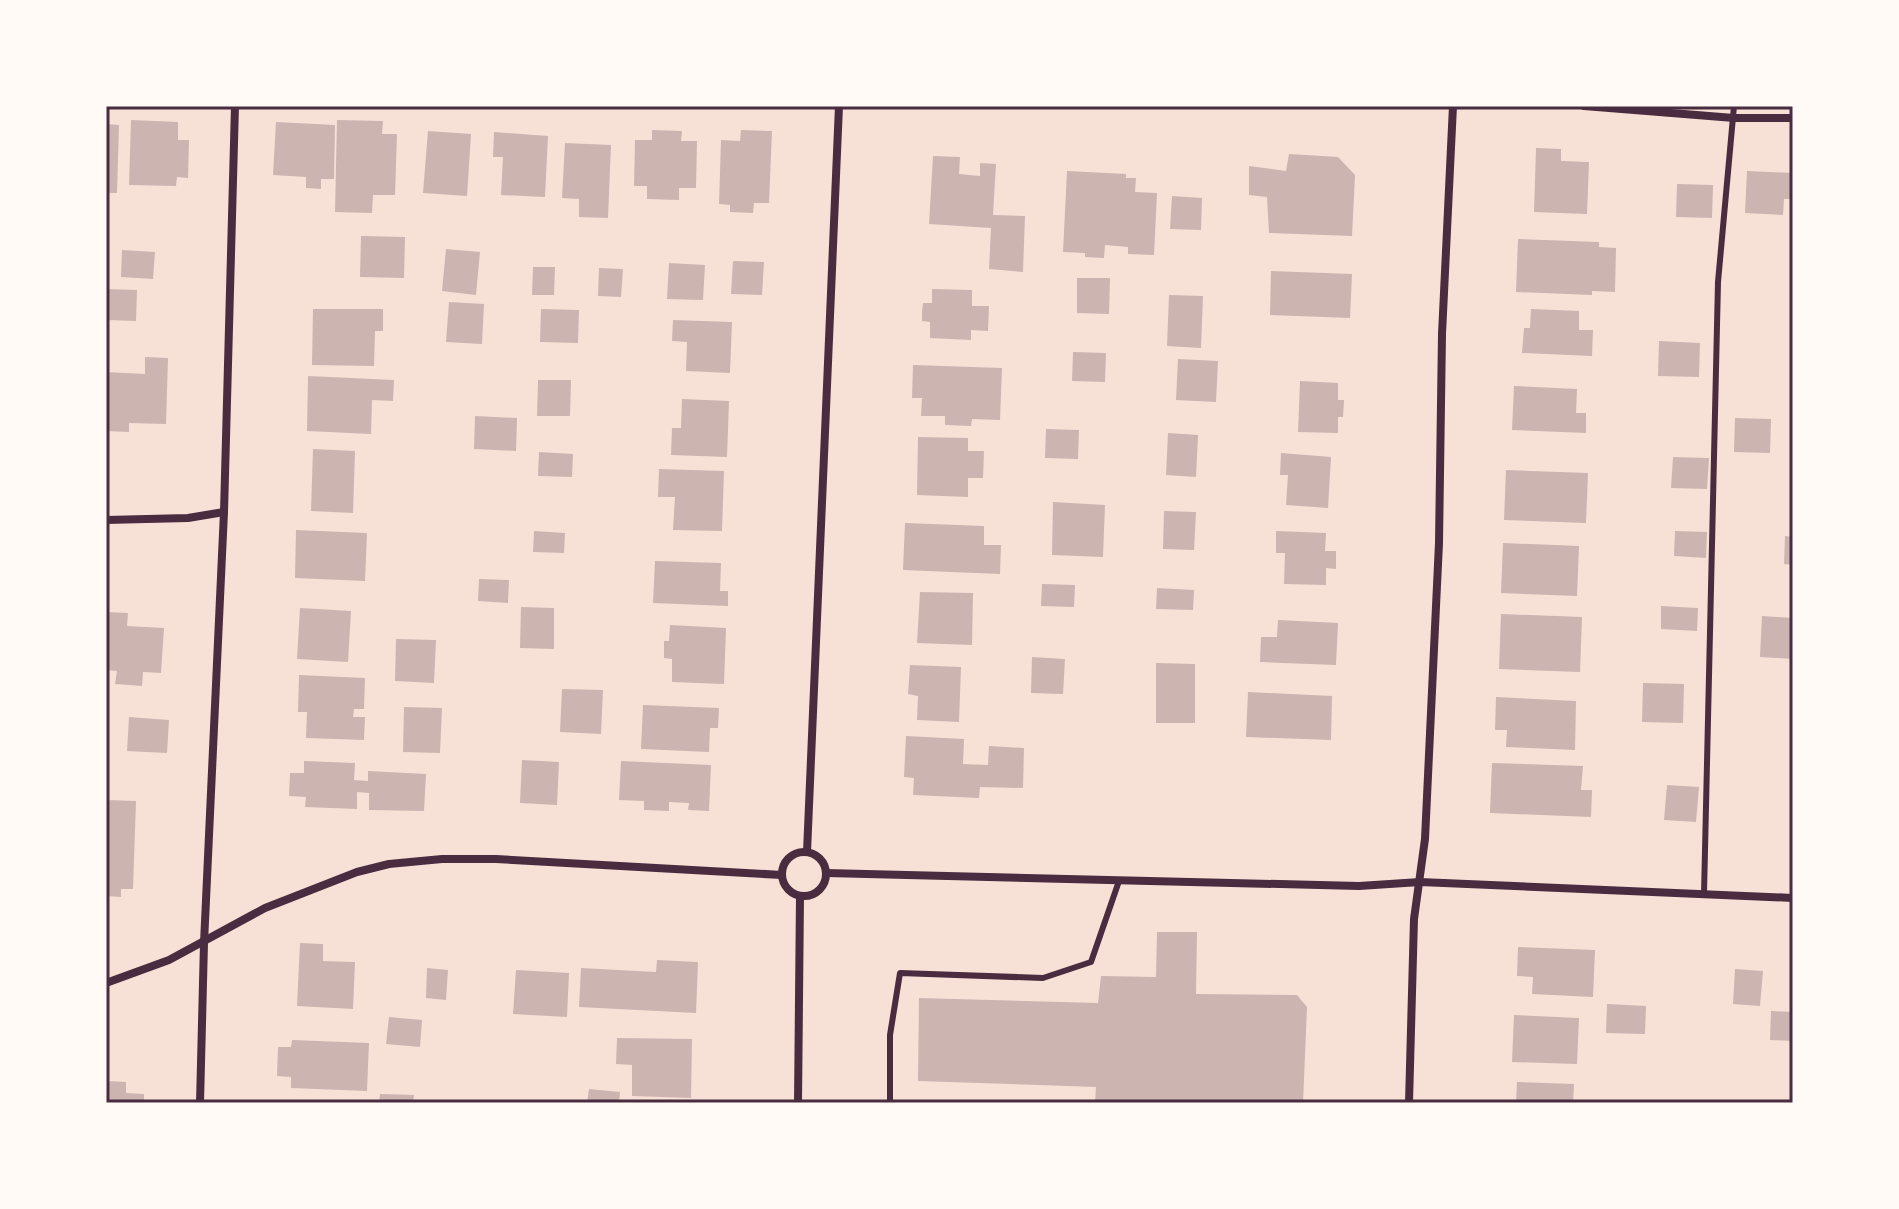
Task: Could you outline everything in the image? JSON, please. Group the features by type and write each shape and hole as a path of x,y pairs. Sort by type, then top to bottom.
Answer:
{"street":[{"path":"200,1103 204,943 224,512 235,106"},
{"path":"807,852 839,106"},
{"path":"1409,1103 1414,919 1425,839 1439,543 1442,334 1453,106"},
{"path":"1584,106 1734,118 1793,118"},
{"path":"106,520 188,518 224,512"},
{"path":"800,852 820,859 826,873 822,887 816,893 800,896 789,890 782,875 788,858 800,852"},
{"path":"106,983 169,960 265,908 357,872 389,864 442,859 496,859 782,875"},
{"path":"826,873 1359,886 1420,882 1793,898"},
{"path":"798,1103 800,896"}],"lane":[{"path":"1704,894 1718,282 1734,106"},
{"path":"890,1103 890,1035 900,973 1043,978 1091,962 1119,881"}],"building":[{"path":"131,120 178,122 178,140 189,140 188,178 177,177 176,186 129,185"},
{"path":"337,120 383,121 382,134 397,134 395,195 373,195 372,213 335,212"},
{"path":"276,122 335,125 334,179 321,179 321,189 306,188 306,177 273,175"},
{"path":"106,124 119,125 117,193 106,193"},
{"path":"652,130 682,131 681,141 697,141 696,188 679,188 679,200 647,199 647,186 634,186 635,140 652,140"},
{"path":"741,130 772,131 769,203 754,203 753,213 730,212 730,205 719,204 721,140 740,141"},
{"path":"428,131 471,134 467,196 423,193"},
{"path":"494,132 548,136 545,197 501,195 503,157 493,157"},
{"path":"565,143 611,145 608,218 579,217 579,199 562,198"},
{"path":"1536,148 1561,149 1561,161 1589,162 1587,214 1534,212"},
{"path":"1289,154 1338,157 1355,175 1352,236 1269,233 1267,197 1249,195 1249,166 1286,171"},
{"path":"933,156 960,157 959,174 980,176 980,163 996,164 993,215 1025,216 1023,272 989,269 991,228 929,224"},
{"path":"1067,171 1126,174 1126,178 1136,178 1135,192 1157,193 1154,255 1128,254 1128,247 1105,245 1104,258 1063,252"},
{"path":"1747,171 1793,173 1793,199 1784,199 1783,215 1745,213"},
{"path":"1677,184 1713,185 1712,218 1676,217"},
{"path":"1172,196 1202,198 1201,230 1170,229"},
{"path":"361,236 405,237 404,278 360,277"},
{"path":"1518,239 1599,242 1599,247 1616,248 1615,292 1592,291 1592,295 1516,292"},
{"path":"446,249 480,252 476,295 442,291"},
{"path":"122,250 155,252 153,279 121,277"},
{"path":"733,261 764,262 762,295 731,294"},
{"path":"669,263 705,265 703,300 667,299"},
{"path":"533,267 555,267 554,295 532,295"},
{"path":"599,268 623,269 621,297 598,296"},
{"path":"1271,271 1352,274 1350,318 1270,315"},
{"path":"1077,278 1110,278 1109,314 1077,313"},
{"path":"106,289 137,290 136,321 106,320"},
{"path":"932,289 972,290 972,306 989,306 988,331 971,330 971,340 930,338 930,322 922,321 922,312 923,303 932,303"},
{"path":"1169,295 1203,296 1201,348 1167,346"},
{"path":"449,302 484,304 482,344 446,342"},
{"path":"313,309 383,309 383,331 375,331 374,366 312,365"},
{"path":"541,309 579,310 578,343 540,342"},
{"path":"1531,309 1579,311 1579,330 1593,330 1592,356 1522,353 1524,328 1530,328"},
{"path":"673,320 732,322 730,373 686,371 687,342 672,341"},
{"path":"1659,341 1700,343 1699,377 1658,376"},
{"path":"1073,352 1106,353 1105,382 1072,381"},
{"path":"145,357 168,358 166,424 129,423 129,432 106,431 106,372 145,374"},
{"path":"1178,359 1218,361 1216,402 1176,400"},
{"path":"913,365 1002,368 1000,420 972,419 971,426 945,425 945,416 921,416 922,398 912,398"},
{"path":"308,376 394,380 393,401 372,400 371,434 307,431"},
{"path":"538,380 571,380 570,416 537,416"},
{"path":"1300,381 1338,383 1338,400 1344,400 1343,417 1338,417 1338,433 1298,432"},
{"path":"1514,386 1577,389 1576,413 1586,413 1586,433 1512,430"},
{"path":"682,399 729,401 727,457 671,455 672,428 681,428"},
{"path":"475,416 517,418 516,451 474,449"},
{"path":"1735,418 1771,419 1770,453 1734,452"},
{"path":"1046,429 1079,430 1078,459 1045,458"},
{"path":"1168,433 1198,435 1196,477 1166,475"},
{"path":"918,437 968,438 968,451 984,451 983,478 968,478 968,497 917,495"},
{"path":"313,449 355,451 353,513 311,511"},
{"path":"539,452 573,454 572,477 538,476"},
{"path":"1281,453 1331,457 1328,508 1286,505 1288,475 1280,475"},
{"path":"1673,457 1709,458 1707,489 1671,488"},
{"path":"659,469 724,471 722,531 673,530 675,497 658,497"},
{"path":"1506,470 1588,473 1586,523 1504,520"},
{"path":"1053,502 1105,505 1103,557 1052,555"},
{"path":"1164,511 1196,512 1194,550 1163,549"},
{"path":"905,523 984,526 984,545 1001,545 1000,574 903,570"},
{"path":"296,530 367,533 365,581 295,578"},
{"path":"534,531 565,533 564,553 533,552"},
{"path":"1276,531 1326,533 1325,551 1336,551 1336,569 1326,568 1326,585 1284,584 1285,553 1276,553"},
{"path":"1675,531 1707,532 1706,558 1674,556"},
{"path":"1785,536 1793,537 1793,565 1784,564"},
{"path":"1503,543 1579,546 1577,596 1501,593"},
{"path":"655,561 721,563 720,591 728,591 728,606 653,603"},
{"path":"479,579 509,580 508,603 478,601"},
{"path":"1042,584 1075,585 1074,607 1041,606"},
{"path":"1157,588 1194,590 1193,610 1156,609"},
{"path":"920,592 973,593 972,645 917,643"},
{"path":"1661,606 1698,608 1697,631 1661,629"},
{"path":"521,607 554,608 554,649 520,648"},
{"path":"300,608 351,611 348,662 297,659"},
{"path":"106,612 128,613 127,626 164,628 161,673 143,672 142,686 115,684 117,671 106,670"},
{"path":"1501,614 1582,617 1580,672 1499,669"},
{"path":"1762,616 1793,618 1793,659 1760,657"},
{"path":"1278,620 1338,623 1336,665 1260,662 1261,637 1277,637"},
{"path":"670,625 726,628 724,684 672,682 672,659 664,658 664,641 669,641"},
{"path":"396,639 436,640 434,683 395,681"},
{"path":"1032,657 1065,659 1063,694 1031,693"},
{"path":"1156,663 1195,664 1195,723 1156,723"},
{"path":"910,665 961,667 959,722 917,720 918,696 908,694"},
{"path":"299,675 365,678 364,709 354,709 353,717 365,717 364,740 306,738 307,712 298,712"},
{"path":"1643,683 1684,684 1683,723 1642,722"},
{"path":"562,689 603,690 601,734 560,732"},
{"path":"1248,692 1332,696 1331,740 1246,737"},
{"path":"1496,697 1576,701 1575,750 1506,747 1507,730 1495,730"},
{"path":"643,705 719,708 718,728 710,728 709,752 641,749"},
{"path":"404,707 442,708 440,753 403,752"},
{"path":"129,717 169,720 167,753 127,751"},
{"path":"906,736 964,739 963,764 988,765 989,746 1024,748 1023,788 980,787 979,798 913,795 914,778 904,777"},
{"path":"522,760 559,762 557,805 520,803"},
{"path":"304,761 355,763 354,780 368,781 368,771 426,774 424,811 369,810 369,793 357,792 357,809 305,807 306,797 289,796 290,773 304,773"},
{"path":"621,761 711,765 709,811 688,810 689,803 669,802 669,811 644,810 644,801 619,800"},
{"path":"1492,763 1583,766 1581,790 1592,790 1591,817 1490,813"},
{"path":"1667,785 1699,787 1696,822 1664,820"},
{"path":"106,800 136,801 133,889 121,889 121,897 106,896"},
{"path":"1157,932 1197,932 1196,994 1297,995 1307,1007 1303,1103 1095,1103 1096,1087 918,1081 919,998 1098,1003 1101,976 1156,977"},
{"path":"300,943 323,944 323,961 355,962 353,1009 297,1006"},
{"path":"1518,947 1595,950 1593,997 1532,994 1533,977 1517,976"},
{"path":"657,960 698,962 696,1013 579,1007 581,968 656,972"},
{"path":"427,968 448,970 446,1000 426,998"},
{"path":"1735,969 1763,971 1760,1006 1733,1004"},
{"path":"516,970 569,973 567,1017 513,1014"},
{"path":"1607,1004 1646,1006 1645,1034 1606,1033"},
{"path":"1771,1011 1793,1012 1793,1041 1770,1040"},
{"path":"1514,1015 1579,1018 1577,1064 1512,1062"},
{"path":"389,1017 422,1020 420,1047 386,1044"},
{"path":"617,1038 692,1039 691,1098 632,1096 632,1065 616,1064"},
{"path":"292,1040 369,1043 367,1091 291,1088 291,1077 277,1076 278,1047 291,1047"},
{"path":"106,1081 126,1082 126,1093 144,1094 144,1103 106,1103"},
{"path":"1517,1082 1574,1084 1573,1103 1516,1103"},
{"path":"589,1089 620,1092 619,1103 587,1103"},
{"path":"380,1094 414,1095 413,1103 379,1103"}]}
